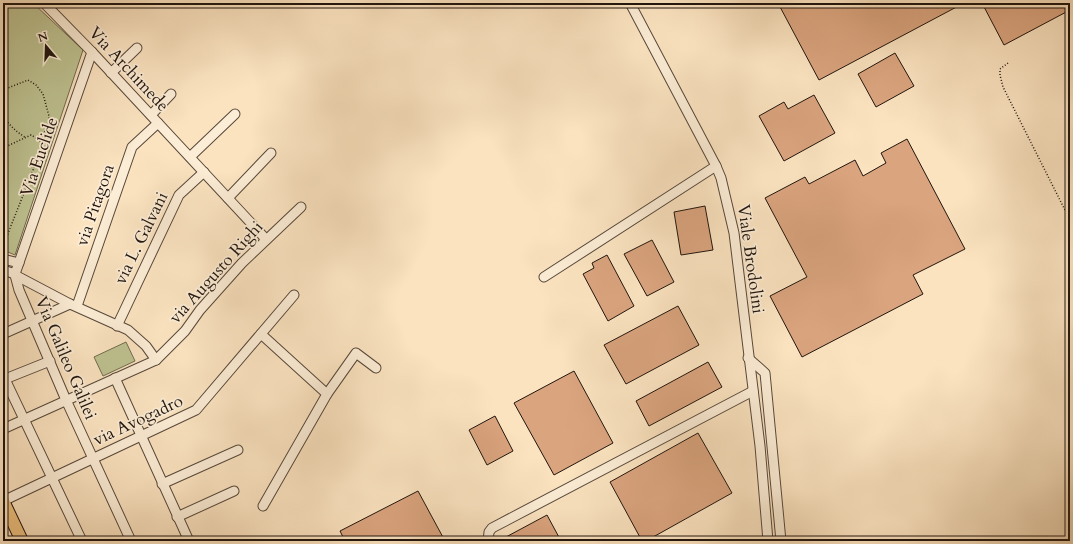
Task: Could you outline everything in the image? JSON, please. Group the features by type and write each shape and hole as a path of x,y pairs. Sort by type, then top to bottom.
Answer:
{"main road":[{"path":"3,501 22,541"}],"street":[{"name":"Via Archimede","path":"44,3 204,172 265,240"},
{"name":"Viale Brodolini","path":"630,3 721,178 734,233 748,358 760,446 768,541"},
{"path":"111,73 137,48"},
{"name":"Via Euclide","path":"15,274 92,52"},
{"path":"150,115 171,94"},
{"path":"190,157 235,114"},
{"name":"via Pitagora","path":"73,305 132,147 158,123"},
{"path":"228,198 271,153"},
{"path":"544,277 716,166"},
{"name":"via L. Galvani","path":"117,326 179,195 204,172"},
{"name":"via Augusto Righi","path":"156,360 184,331 200,310 242,263 300,207"},
{"path":"3,259 18,263"},
{"path":"3,270 15,274 73,305 128,330 146,346 156,360 3,429"},
{"name":"Via Galileo Galilei","path":"15,274 32,321 66,400 131,541"},
{"name":"via Avogadro","path":"3,501 196,410 294,295"},
{"path":"3,334 73,305"},
{"path":"261,334 327,394"},
{"path":"263,506 327,394 356,353 376,368"},
{"path":"748,358 765,373 781,541"},
{"path":"50,361 4,377 82,541"},
{"path":"115,378 189,541"},
{"path":"488,541 489,532 492,528 753,391"},
{"path":"162,484 238,450"},
{"path":"177,517 234,491"}],"path":[{"path":"1008,62 1000,69 1003,87 1070,220"},
{"path":"3,90 28,80 36,84 43,94 50,116 49,125 40,140 41,150 3,246"},
{"path":"3,115 14,129 26,138"},
{"path":"3,148 31,135 40,140"}],"green space":[{"path":"3,3 33,3 83,50 15,255 3,250"},
{"path":"126,342 135,361 103,376 94,357"}],"building":[{"path":"784,3 964,3 819,80 779,5"},
{"path":"982,3 1070,3 1070,10 1004,45"},
{"path":"895,53 914,86 876,107 858,74"},
{"path":"814,95 835,133 784,161 759,116 784,102 788,109"},
{"path":"907,139 965,249 913,275 923,294 802,357 770,296 807,277 765,198 805,177 809,184 855,160 863,176 886,163 881,153"},
{"path":"705,206 713,250 681,255 674,212"},
{"path":"652,240 674,282 647,296 624,254"},
{"path":"607,255 634,306 608,321 583,274 594,268 592,263"},
{"path":"678,306 699,345 626,384 604,345"},
{"path":"708,362 722,387 649,426 636,401"},
{"path":"574,371 613,443 554,475 514,403"},
{"path":"495,416 513,451 487,465 469,430"},
{"path":"698,433 732,493 646,541 642,541 610,482"},
{"path":"418,491 445,541 345,541 340,531"},
{"path":"547,515 561,541 509,541 506,537"}]}
